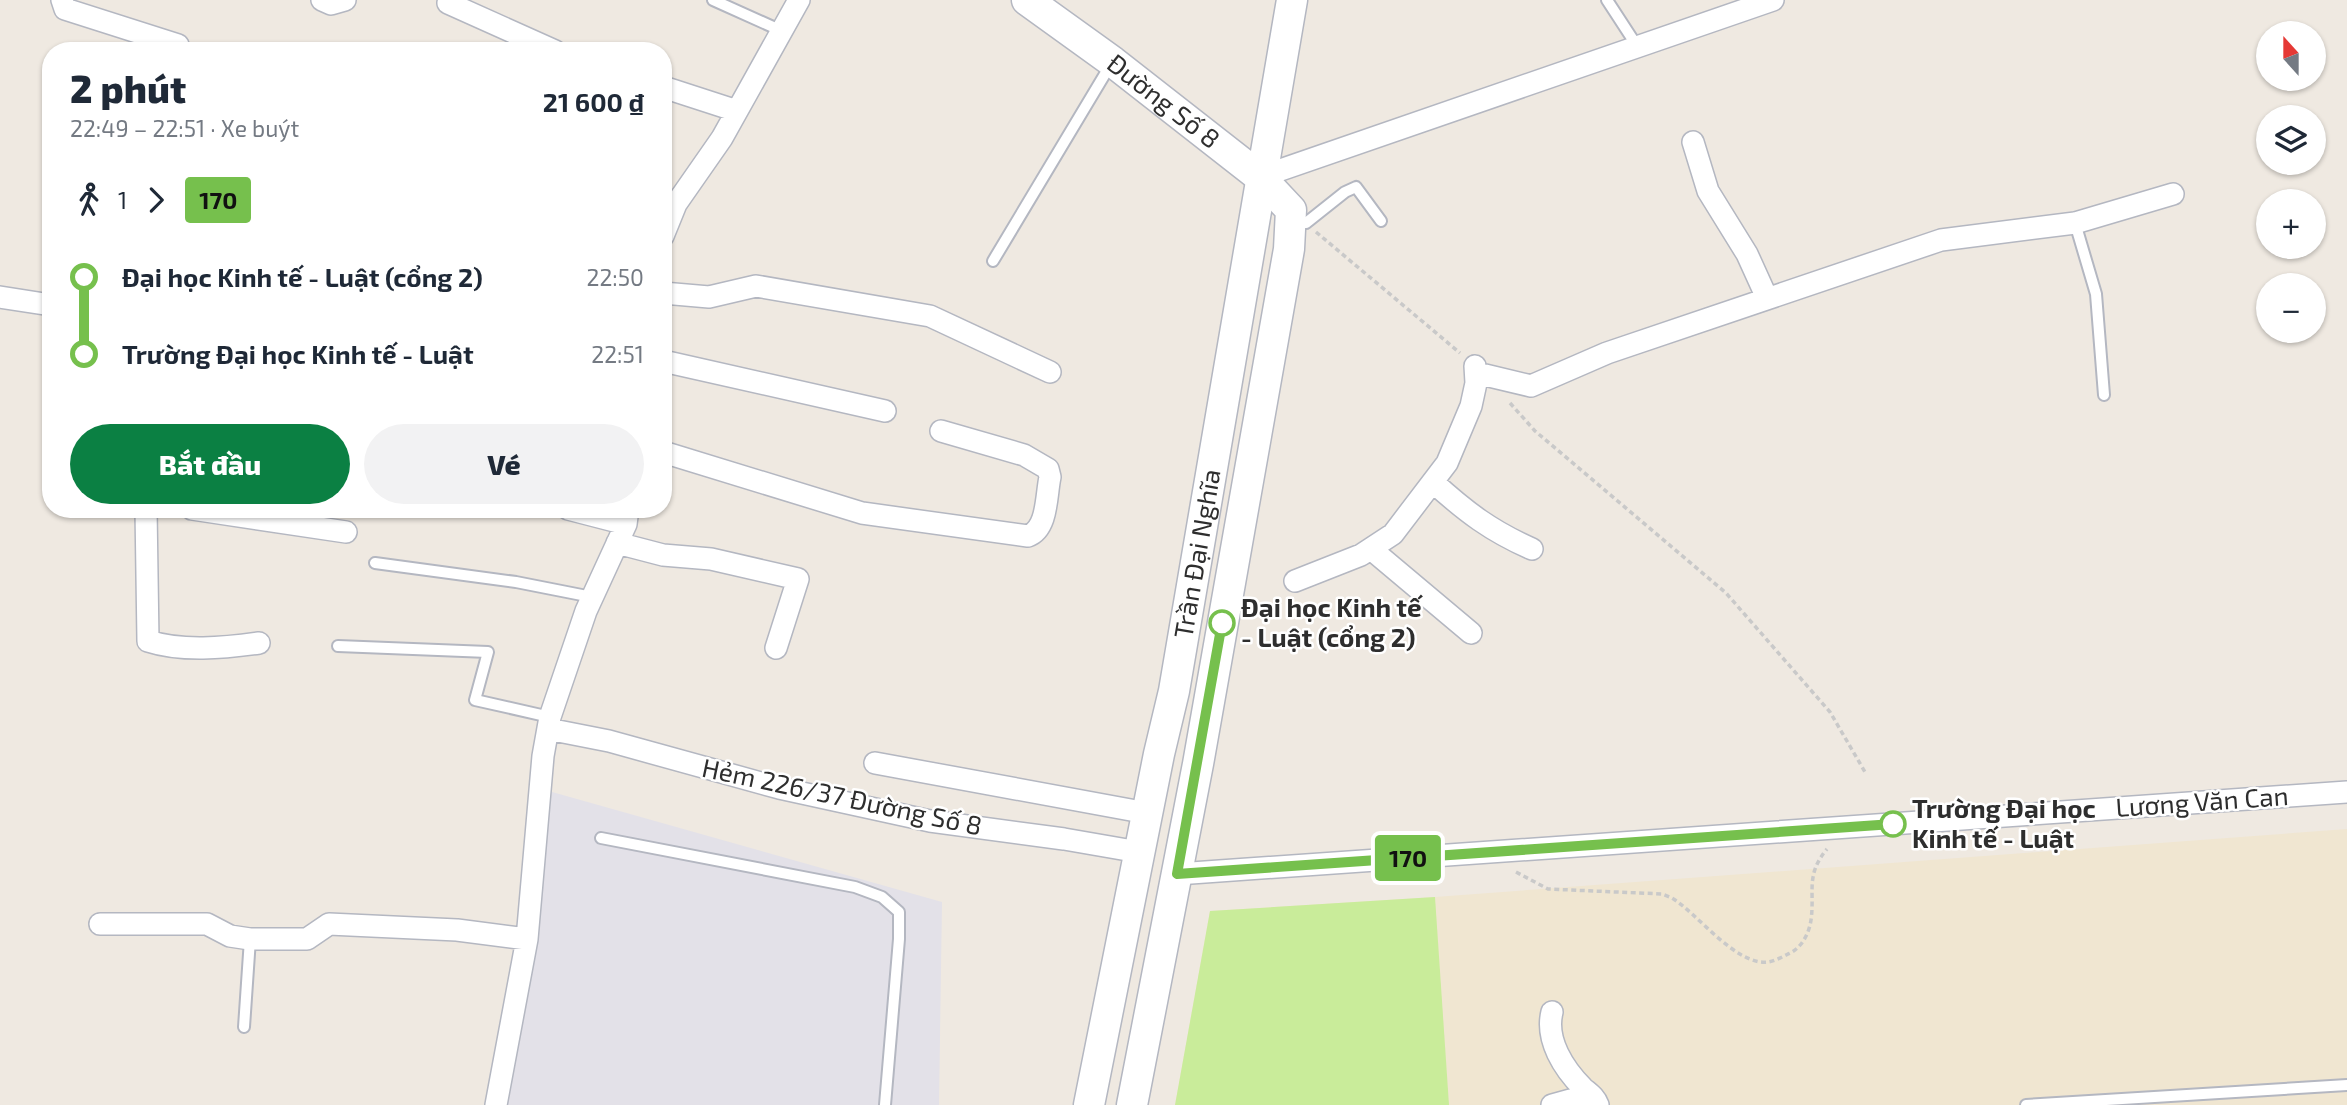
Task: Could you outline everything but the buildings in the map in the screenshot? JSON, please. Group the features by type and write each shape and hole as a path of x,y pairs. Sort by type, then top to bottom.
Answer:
{"street":[{"path":"62,0 65,9 169,42"},
{"path":"322,0 331,4 345,0"},
{"path":"672,199 722,138 799,0"},
{"name":"Trần Đại Nghĩa","path":"1089,1105 1168,721 1292,0"},
{"path":"1260,177 1773,0"},
{"name":"Đường Số 8","path":"1035,2 1260,177 1298,217"},
{"path":"448,3 535,42"},
{"path":"672,90 737,111"},
{"path":"1693,142 1708,191 1747,254 1767,298"},
{"path":"1295,581 1361,555 1393,534 1447,463 1471,406 1480,370 1531,386 1607,353 1941,240 2075,223 2173,194"},
{"name":"Trần Đại Nghĩa","path":"1132,1105 1204,730 1289,249 1298,217"},
{"path":"672,294 709,297 756,286 930,316 1051,372"},
{"path":"0,297 42,304"},
{"path":"672,363 885,411"},
{"path":"672,455 862,513 1028,536 1035,533 1041,524 1048,469 1024,455 941,431"},
{"path":"1433,482 1464,510 1487,526 1532,550"},
{"path":"146,518 148,641 216,647 258,643"},
{"path":"252,518 346,532"},
{"path":"600,518 624,525 663,555 711,559 798,579 776,648"},
{"path":"496,1105 527,939 543,756 549,723 559,686 592,597 624,525"},
{"path":"1371,549 1472,633"},
{"path":"1168,721 1204,730"},
{"name":"Hẻm 226/37 Đường Số 8","path":"549,723 779,788 930,821 1139,852"},
{"path":"875,763 1147,813"},
{"name":"Lương Văn Can","path":"1177,874 2347,792"},
{"path":"100,924 206,924 230,936 250,939 307,939 329,924 457,930 527,939"},
{"path":"1552,1012 1549,1027 1556,1049 1598,1105"},
{"path":"1552,1105 1570,1100 1588,1105"}],"lane":[{"path":"713,0 782,31"},
{"path":"1607,0 1637,46"},
{"path":"993,261 1113,62"},
{"path":"1298,217 1356,187 1381,221"},
{"path":"2075,223 2096,294 2104,395"},
{"path":"375,563 516,582 592,597"},
{"path":"338,646 488,652 475,699 549,723"},
{"path":"601,838 855,887 882,897 899,912 885,1105"},
{"path":"244,1027 250,939"},
{"path":"2026,1105 2347,1086"}],"path":[{"path":"1298,217 1480,370 1535,431 1726,593 1830,712 1865,772"},
{"path":"1487,852 1527,880 1548,889 1662,894 1672,898 1724,944 1752,959 1766,962 1795,951 1806,937 1812,918 1810,886 1819,860 1831,845 1860,826"}],"shaded area":[{"path":"545,790 942,902 939,1105 497,1105"},
{"name":"Trường Đại học Kinh tế - Luật","path":"2347,829 2347,1105 1175,1105 1210,911 1435,897"}],"green space":[{"path":"1435,897 1449,1105 1175,1105 1210,911"}],"bus line":[{"name":"170","path":"1222,623 1177,874 1893,824"}],"place":[{"name":"Đại học Kinh tế - Luật (cổng 2)","path":"1222,623"},
{"name":"Trường Đại học Kinh tế - Luật","path":"1893,824"}]}
